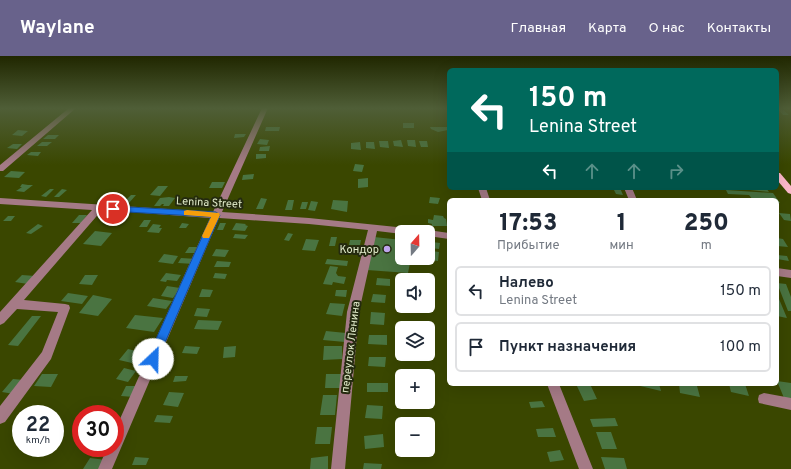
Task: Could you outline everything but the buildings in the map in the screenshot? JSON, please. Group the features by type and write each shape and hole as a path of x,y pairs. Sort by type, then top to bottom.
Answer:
{"main road":[{"path":"779,177 791,191"}],"street":[{"path":"0,169 50,127"},
{"path":"124,426 216,215 256,127"},
{"name":"Lenina Street","path":"0,201 309,221 395,230"},
{"path":"0,320 99,208"},
{"name":"переулок Ленина","path":"338,469 353,312 373,227"},
{"path":"435,234 447,236"},
{"path":"779,272 791,274"},
{"path":"0,417 47,355 65,308 14,304"},
{"path":"554,386 586,469"},
{"path":"764,399 791,404"},
{"path":"105,469 110,457"}],"slow traffic":[{"path":"187,213 216,215 206,236"}],"place":[{"name":"Кондор","path":"387,249"}],"route":[{"path":"113,209 216,215 153,359"}]}
